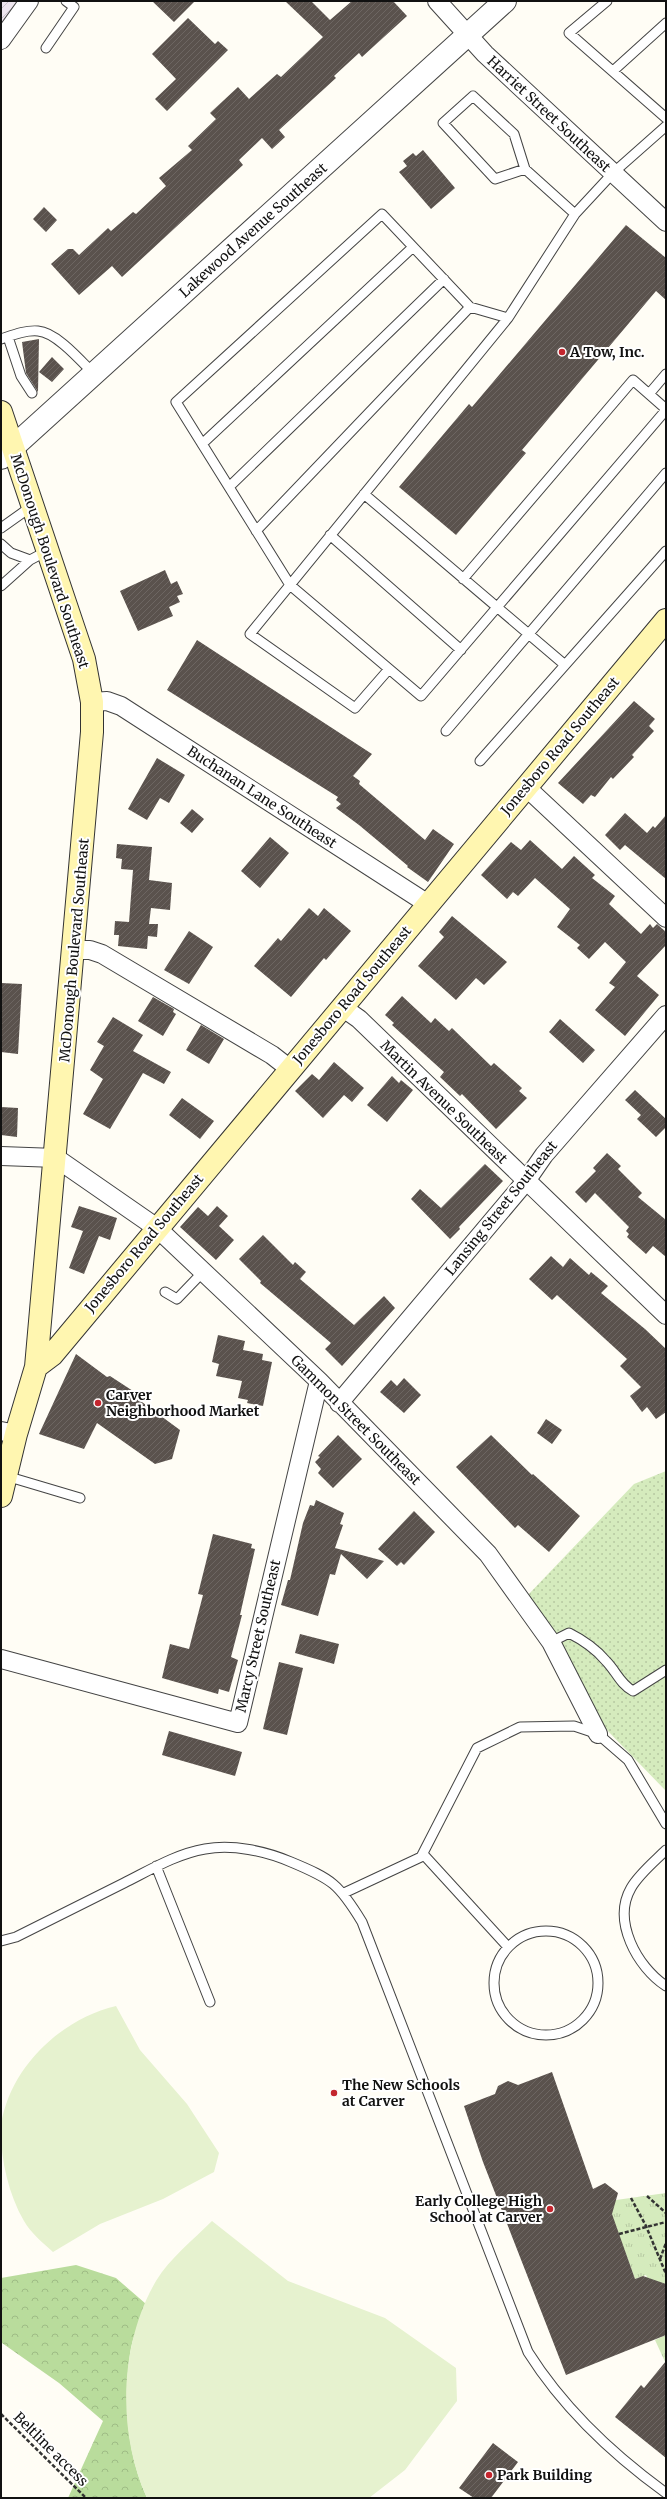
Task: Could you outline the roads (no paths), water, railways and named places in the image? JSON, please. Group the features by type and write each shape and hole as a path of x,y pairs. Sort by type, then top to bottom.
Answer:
{"main road":[{"name":"McDonough Boulevard Southeast","path":"1,412 7,453 32,506 39,556 84,660 92,702 92,732 74,950 36,1367 8,1432 4,1486"},
{"name":"Jonesboro Road Southeast","path":"36,1367 52,1355 666,620"}],"street":[{"path":"1,40 29,1"},
{"name":"Harriet Street Southeast","path":"437,1 469,34 485,54 666,222"},
{"name":"Lakewood Avenue Southeast","path":"7,453 505,1"},
{"name":"Buchanan Lane Southeast","path":"92,702 107,701 121,706 428,904"},
{"path":"526,787 666,918"},
{"path":"74,950 90,950 102,954 272,1055 290,1069"},
{"name":"Martin Avenue Southeast","path":"342,1007 359,1019 666,1315"},
{"name":"Lansing Street Southeast","path":"339,1403 526,1181 544,1155 666,1015"},
{"path":"1,1156 56,1158"},
{"name":"Gammon Street Southeast","path":"56,1158 157,1228 319,1381 488,1554 551,1642 598,1734"},
{"name":"Marcy Street Southeast","path":"1,1659 238,1723 319,1381"}],"lane":[{"path":"46,48 74,7 66,1"},
{"path":"607,1 570,33 666,118"},
{"path":"613,72 666,22"},
{"path":"525,169 495,179 443,124 473,96 514,134 525,169 575,214"},
{"path":"389,669 355,708 250,634 508,318 575,214 613,173 666,126"},
{"path":"463,578 633,380 666,409 421,696 290,585 176,402 382,214 470,308 508,318"},
{"path":"202,444 413,247"},
{"path":"229,487 444,279"},
{"path":"256,531 470,308"},
{"path":"32,393 21,376 4,338 28,331 39,331 49,334 61,343 94,374"},
{"path":"649,394 666,374"},
{"path":"446,731 666,473"},
{"path":"364,494 565,665"},
{"path":"1,528 32,506"},
{"path":"330,535 460,650"},
{"path":"1,544 11,553 39,556"},
{"path":"480,761 666,551"},
{"path":"1,586 39,556"},
{"path":"165,1292 177,1299 203,1272"},
{"path":"4,1486 80,1498"},
{"path":"551,1642 569,1633 587,1642 607,1661 626,1688 633,1691 666,1670"},
{"path":"344,1893 421,1857 477,1748 520,1727 574,1726 598,1734 628,1760 666,1824"},
{"path":"1,1941 16,1937 156,1866 182,1855 205,1849 247,1850 271,1853 318,1873 344,1893 362,1922 528,2352 564,2404 587,2427 666,2493"},
{"path":"666,1850 631,1887 624,1913 628,1934 634,1951 646,1968 666,1986"},
{"path":"423,1854 508,1947"},
{"path":"156,1866 210,2002"},
{"path":"552,1931 566,1935 586,1949 595,1966 598,1985 595,2002 585,2018 569,2030 552,2035 532,2034 518,2028 506,2018 495,1997 494,1975 502,1954 508,1947 516,1939 532,1932 552,1931"}],"place":[{"name":"A Tow, Inc.","path":"562,352"},
{"name":"Carver Neighborhood Market","path":"98,1403"},
{"name":"The New Schools at Carver","path":"334,2093"},
{"name":"Early College High School at Carver","path":"550,2209"},
{"name":"Park Building","path":"489,2475"}]}
